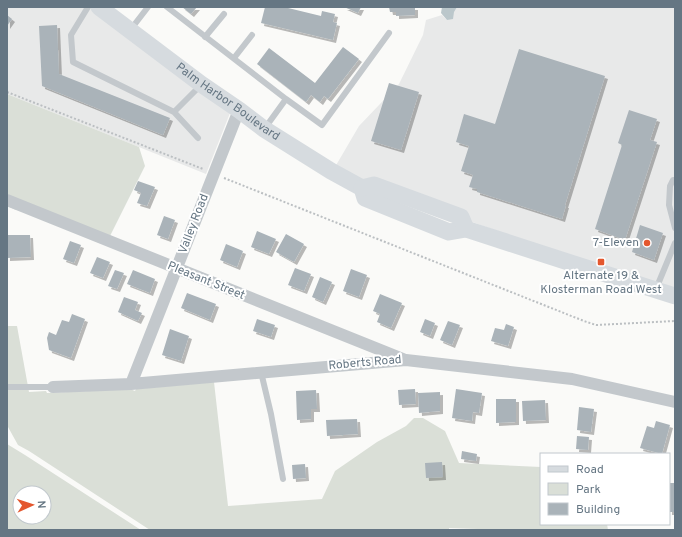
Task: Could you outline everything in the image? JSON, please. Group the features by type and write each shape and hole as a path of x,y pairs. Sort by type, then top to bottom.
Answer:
{"main road":[{"name":"Palm Harbor Boulevard","path":"99,7 201,84 264,129 331,171 362,188 374,185 461,217 466,229 571,264 675,296"}],"street":[{"name":"Valley Road","path":"131,384 239,110"},
{"name":"Pleasant Street","path":"7,200 406,360"},
{"name":"Roberts Road","path":"53,387 131,384 406,360 572,379 675,402"}],"lane":[{"path":"88,7 71,35 73,62 174,112 198,138"},
{"path":"130,30 148,7"},
{"path":"167,7 322,125 389,33"},
{"path":"205,37 224,14"},
{"path":"234,58 252,35"},
{"path":"174,112 201,84"},
{"path":"264,129 286,99"},
{"path":"675,180 673,180 670,186 670,205 675,228"},
{"path":"656,290 675,243"},
{"path":"261,372 270,407 283,479"},
{"path":"7,387 53,387"}],"path":[{"path":"7,92 584,321 596,325 675,321"}],"shaded area":[{"path":"7,7 89,7 230,113 206,174 7,94"},
{"path":"442,7 457,7 454,12 453,19 447,20 441,13"},
{"path":"457,7 675,7 675,290 573,258 394,194 335,167 359,126 399,84 423,35 426,20 442,15 447,20"}],"green space":[{"path":"7,94 139,147 145,166 110,236 42,210 16,210 7,206"},
{"path":"7,326 17,326 29,392 46,391 47,393 130,389 135,391 136,389 214,382 228,506 322,499 335,471 377,442 406,426 414,418 423,418 445,431 459,463 540,467 540,525 607,525 608,530 506,530 449,528 449,530 150,530 18,445 7,426"},
{"path":"7,444 25,455 141,530 7,530"}],"building":[{"path":"182,7 197,7 191,14"},
{"path":"265,7 284,7 321,16 322,11 335,14 333,22 337,23 333,40 261,23"},
{"path":"344,7 361,7 358,13"},
{"path":"389,7 415,7 415,15 396,16 396,12 390,12"},
{"path":"7,15 12,19 7,26"},
{"path":"57,25 59,74 170,118 163,135 42,86 39,26"},
{"path":"343,47 359,59 328,99 324,96 320,102 311,95 306,102 257,64 269,48 315,83"},
{"path":"519,49 605,76 562,219 477,192 477,189 469,187 473,175 461,171 469,146 456,142 464,114 495,124"},
{"path":"389,83 419,92 401,150 371,141"},
{"path":"629,110 657,119 650,140 657,142 625,240 595,229 622,145 618,143"},
{"path":"138,181 155,187 147,206 137,203 141,193 134,190"},
{"path":"164,216 175,220 168,239 157,235"},
{"name":"7-Eleven","path":"640,225 663,233 654,260 632,252"},
{"path":"257,231 276,239 269,254 251,247"},
{"path":"286,234 304,244 294,262 276,252"},
{"path":"7,235 30,235 31,257 7,258"},
{"path":"70,241 81,245 74,263 63,259"},
{"path":"226,244 243,251 237,267 220,260"},
{"path":"97,257 110,262 103,278 90,273"},
{"path":"295,268 311,274 304,291 288,285"},
{"path":"351,269 367,275 359,297 343,291"},
{"path":"115,270 124,273 117,289 108,286"},
{"path":"133,270 155,279 150,293 127,284"},
{"path":"320,277 332,282 323,302 312,297"},
{"path":"187,293 216,304 210,320 181,308"},
{"path":"380,294 402,303 391,328 377,322 380,314 373,311"},
{"path":"124,297 138,302 135,310 142,313 138,321 118,312"},
{"path":"72,314 85,319 71,358 49,350 47,338 49,332 56,335 62,320 69,322"},
{"path":"257,319 275,325 271,337 253,331"},
{"path":"425,319 435,323 430,336 420,332"},
{"path":"448,321 460,325 452,345 440,340"},
{"path":"506,324 514,327 508,346 491,341 495,328 504,330"},
{"path":"170,329 189,336 181,361 162,355"},
{"path":"415,389 416,404 399,405 398,390"},
{"path":"456,389 482,393 479,413 473,412 472,421 452,418"},
{"path":"316,390 317,409 311,409 311,419 297,420 296,391"},
{"path":"440,392 440,411 419,413 418,393"},
{"path":"496,399 516,399 516,422 496,423"},
{"path":"545,400 546,420 523,421 522,401"},
{"path":"579,407 594,409 591,432 577,430"},
{"path":"357,419 358,434 327,436 326,420"},
{"path":"656,421 670,425 662,453 640,448 647,426 654,428"},
{"path":"577,436 589,437 588,450 576,449"},
{"path":"462,451 477,454 476,461 461,459"},
{"path":"442,462 443,477 426,478 425,463"},
{"path":"305,464 306,478 293,479 292,465"},
{"path":"670,483 674,483 675,512 670,512"}],"place":[{"name":"7-Eleven","path":"647,243"},
{"name":"Alternate 19 & Klosterman Road West","path":"601,262"}]}
